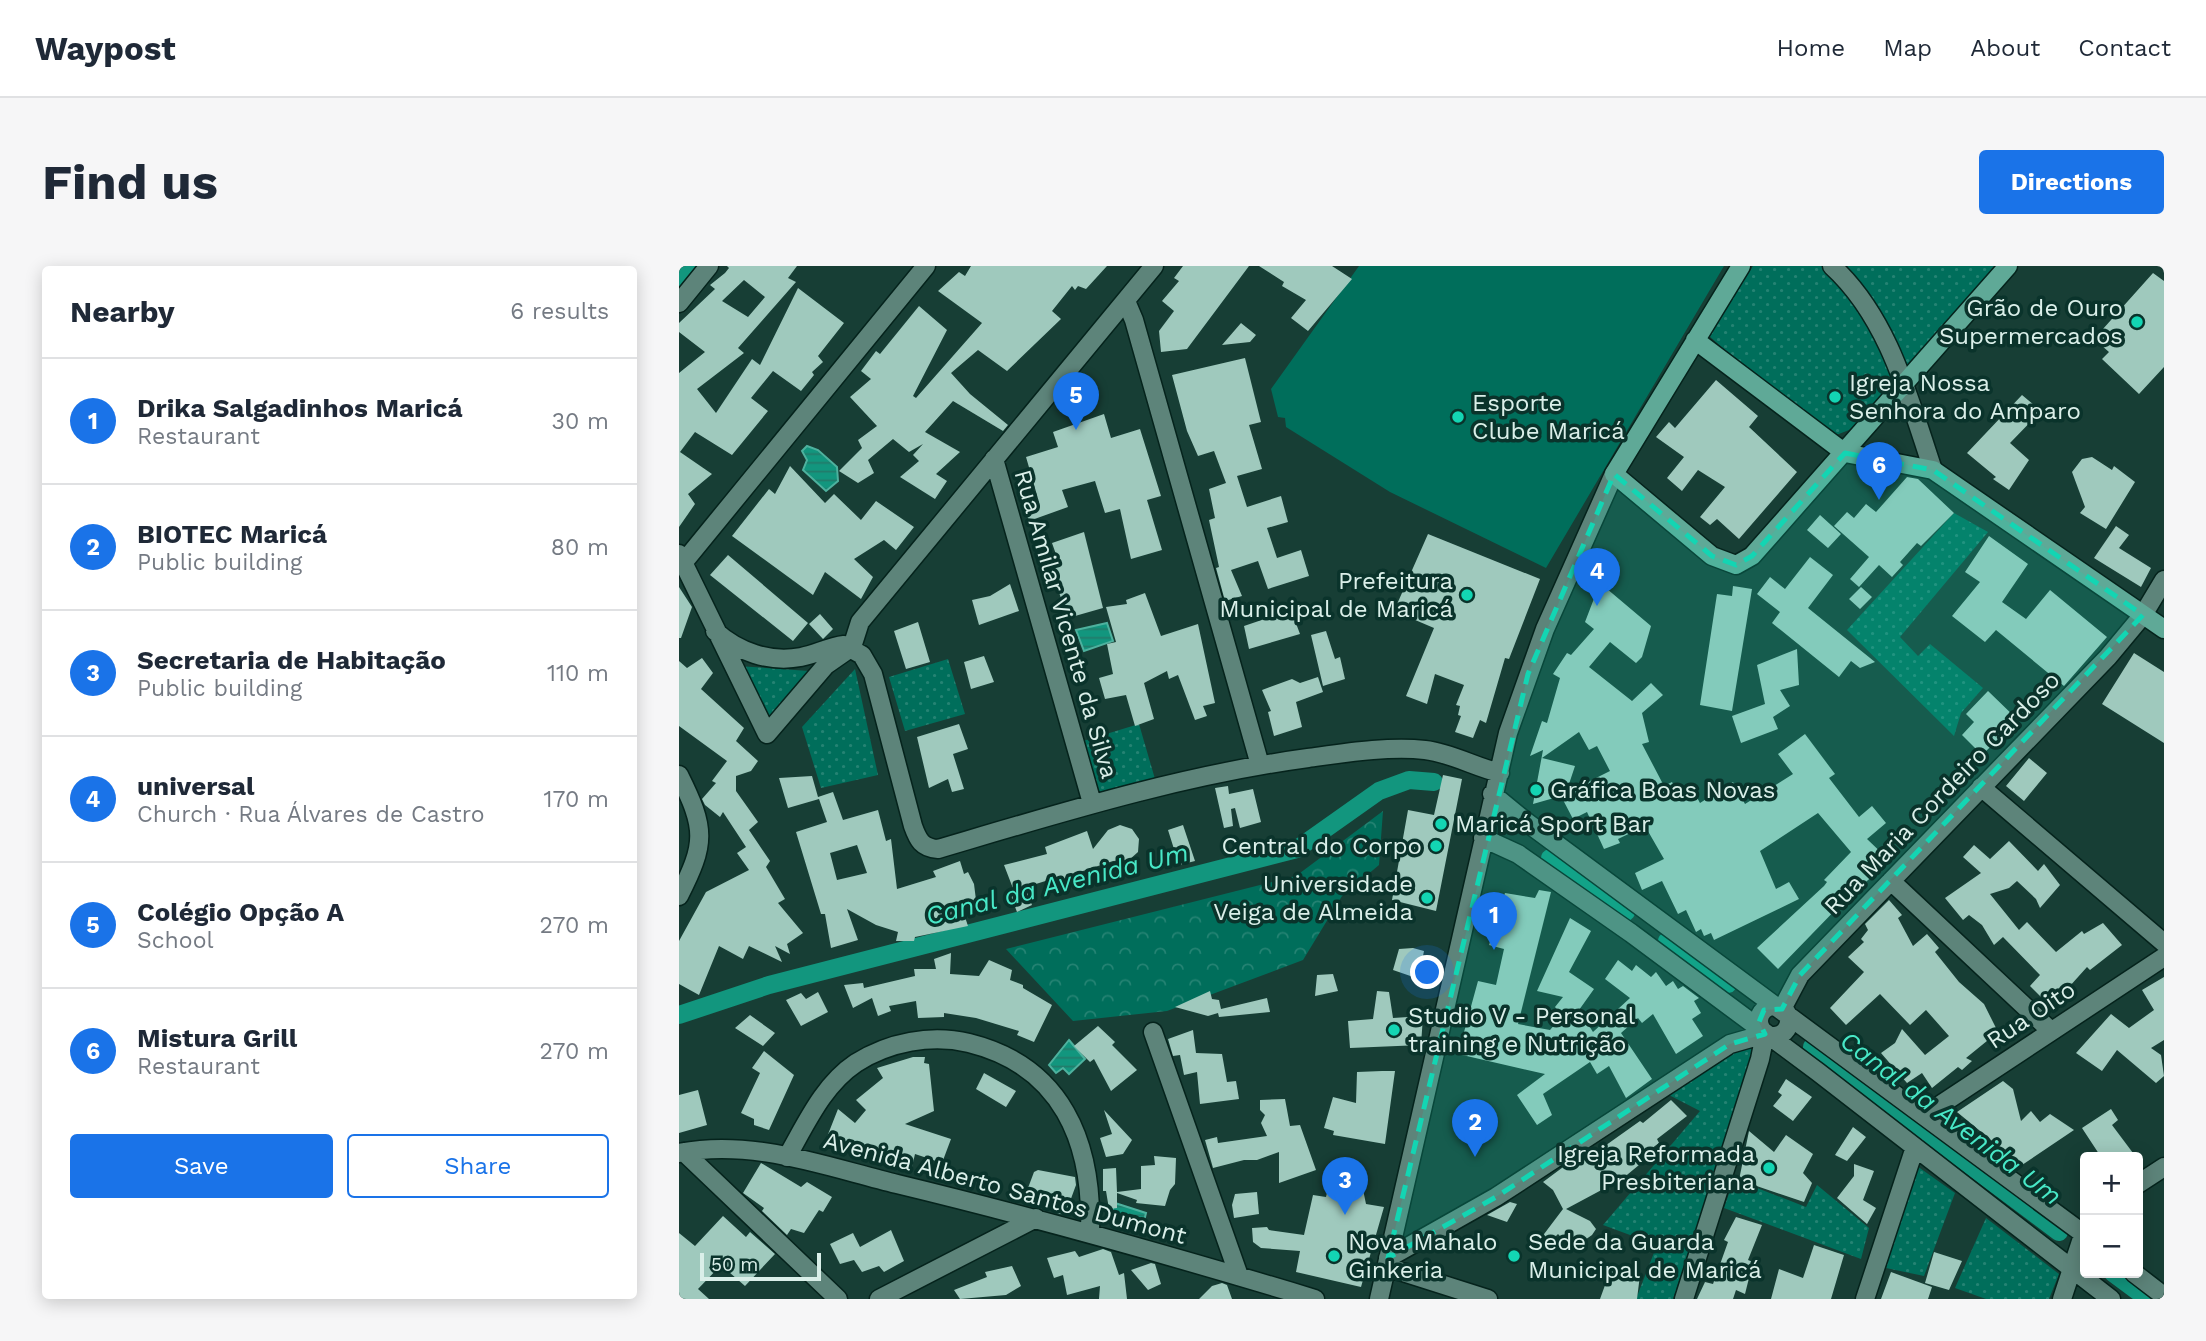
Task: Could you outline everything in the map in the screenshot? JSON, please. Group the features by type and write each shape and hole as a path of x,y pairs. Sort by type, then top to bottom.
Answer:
{"main road":[{"path":"1741,266 1613,474 1712,556 1735,565 1752,556 2008,266"},
{"path":"1695,340 1845,453 1933,470 2164,629"}],"street":[{"path":"679,303 709,266"},
{"path":"926,266 681,558 767,734 834,656 852,647 860,622 1154,266"},
{"path":"1832,266 1859,295 1877,324 1904,384 1933,470"},
{"path":"1126,301 1134,320 1259,765"},
{"name":"Rua Amilar Vicente da Silva","path":"994,459 1092,803"},
{"path":"1379,1299 1492,794 1500,774 1511,725 1540,640 1613,474"},
{"name":"Rua Maria Cordeiro Cardoso","path":"1782,1009 1800,975 2108,657 2143,615 2164,580"},
{"path":"715,631 736,647 768,657 790,659 835,646 852,647 862,655 873,674 913,826 923,845 938,849 1092,803 1259,765 1332,755 1422,750 1440,752 1500,774"},
{"path":"679,775 695,813 701,847 679,896"},
{"path":"1981,787 2164,943"},
{"path":"1492,794 1925,1115 2079,1246 2111,1299"},
{"path":"1483,838 1518,854 1631,933 1915,1147 2079,1246"},
{"path":"1891,881 2051,1031"},
{"name":"Rua Oito","path":"1925,1115 2164,957"},
{"path":"1766,1034 1760,1027 1761,1013 1768,1007 1782,1009"},
{"path":"1153,1032 1239,1276"},
{"path":"1387,1263 1496,1197 1730,1044 1766,1034"},
{"path":"1684,1299 1766,1034"},
{"path":"787,1157 832,1084 855,1064 879,1051 913,1040 950,1038 989,1048 1018,1061 1039,1078 1062,1107 1085,1157 1090,1182 1090,1231"},
{"path":"1865,1299 1915,1147"},
{"name":"Avenida Alberto Santos Dumont","path":"682,1152 705,1148 739,1149 787,1157 1090,1231 1239,1276 1292,1296 1315,1299"},
{"path":"682,1152 838,1299"},
{"path":"2143,1181 2164,1167"},
{"path":"879,1299 1036,1218"},
{"path":"2062,1299 2079,1246"},
{"path":"1387,1263 1488,1299"},
{"path":"2141,1278 2164,1296"}],"highlighted area":[{"path":"1845,453 1933,470 2143,615 1800,975 1782,1009 1764,1010 1759,1022 1765,1034 1730,1044 1496,1197 1388,1258 1528,674 1614,474 1712,556 1736,565 1752,556"}],"green space":[{"name":"Esporte Clube Maricá","path":"1359,266 1724,266 1546,568 1390,492 1286,427 1285,418 1278,417 1271,389"},
{"path":"1753,266 1997,266 1870,412 1849,430 1826,439 1708,335"},
{"path":"1954,513 1988,532 1900,637 1918,656 1930,644 1983,688 1961,713 1954,736 1847,630"},
{"path":"948,659 965,714 905,731 889,677"},
{"path":"738,666 809,671 767,719"},
{"path":"855,669 878,775 821,788 802,727"},
{"path":"1139,724 1155,779 1096,797 1080,742"},
{"path":"1383,811 1379,865 1342,896 1303,960 1167,1011 1073,1021 1006,949 1296,876"},
{"path":"1745,1043 1754,1050 1673,1299 1636,1299 1657,1245 1603,1225 1700,1111 1667,1094"},
{"path":"1917,1166 1955,1193 1924,1276 1886,1268"},
{"path":"1734,1179 1806,1207 1817,1185 1869,1228 1861,1259 1724,1208"},
{"path":"1986,1218 2059,1274 2049,1299 1986,1299 1955,1288"}],"shaded area":[{"path":"807,446 818,450 837,467 838,481 826,491 803,470 807,460 802,451"},
{"path":"1107,623 1113,641 1084,651 1076,630"},
{"path":"1069,1040 1085,1059 1069,1074 1063,1068 1056,1073 1049,1065"},
{"path":"1115,1203 1146,1213 1142,1230 1110,1216"}],"building":[{"path":"727,266 797,266 788,278 796,282 738,348 744,353 697,389 716,413 752,359 760,365 798,288 844,323 818,356 823,362 812,372 814,375 801,391 773,371 751,398 768,411 732,455 695,432 680,452 712,474 688,494 695,504 679,527 679,373 705,352 679,332 679,323 715,289 710,285 729,268","holes":["744,280 765,297 748,317 722,301"]},
{"path":"971,266 1107,266 1086,289 1078,286 1075,290 1072,286 1052,311 1061,319 1007,371 978,350 951,373 970,394 1008,425 1003,431 953,401 925,432 960,452 936,474 947,481 935,499 900,477 919,461 913,455 923,444 909,452 893,439 868,460 874,473 858,483 839,471 862,448 858,440 877,426 850,397 871,379 861,371 876,351 880,354 919,306 947,330 913,396 916,398 982,323 938,291 959,272 965,276"},
{"path":"1183,266 1249,266 1187,349 1161,352 1159,331 1174,311 1162,301 1179,281 1174,278"},
{"path":"1259,266 1332,266 1352,279 1308,331 1291,318 1306,300 1282,286 1284,282"},
{"name":"Grão de Ouro Supermercados","path":"2153,273 2164,281 2164,367 2139,394 2102,359 2109,352 2094,339"},
{"path":"1241,323 1256,335 1250,342 1222,345"},
{"path":"1245,358 1261,422 1249,425 1262,469 1237,476 1247,507 1281,496 1288,522 1267,528 1277,558 1301,550 1309,576 1268,589 1258,561 1231,570 1242,596 1225,601 1216,568 1219,567 1209,520 1215,518 1209,489 1226,483 1214,451 1198,456 1187,431 1172,375"},
{"path":"1716,380 1758,416 1749,427 1797,472 1739,539 1717,519 1710,525 1700,517 1725,487 1698,470 1682,491 1667,478 1684,457 1656,437 1669,422 1675,428"},
{"path":"2022,395 2041,411 2010,443 2029,460 2009,490 1993,479 1996,477 1967,453"},
{"path":"1104,414 1111,438 1140,429 1161,496 1147,500 1162,550 1131,559 1120,509 1105,513 1095,481 1062,490 1068,507 1029,521 1024,507 1039,502 1026,457 1058,447 1053,432"},
{"path":"2092,457 2112,470 2114,466 2135,482 2106,529 2080,513 2085,507 2072,472 2082,459"},
{"path":"790,466 825,503 834,494 861,520 876,501 914,527 896,550 884,540 854,559 873,577 861,599 825,572 813,595 732,536 769,489 775,494"},
{"path":"1907,477 1918,479 1954,513 1921,546 1917,543 1900,562 1903,565 1892,577 1879,565 1859,587 1850,579 1869,557 1834,526 1847,512 1854,518 1866,504 1876,512"},
{"path":"1820,515 1841,534 1828,548 1807,530"},
{"path":"2116,526 2129,535 2119,548 2151,568 2141,587 2094,558"},
{"path":"1084,532 1103,608 1068,618 1049,564 1058,560 1052,543"},
{"name":"Prefeitura Municipal de Maricá","path":"1428,534 1540,579 1509,659 1505,658 1486,723 1480,720 1473,738 1455,732 1461,716 1458,715 1460,706 1456,705 1464,685 1435,674 1427,704 1406,696 1434,628 1394,611"},
{"path":"1989,536 2028,564 2002,602 2026,619 2050,590 2107,637 2064,686 1996,630 1985,642 1952,616 1980,582 1965,572"},
{"path":"728,555 808,623 793,641 710,575"},
{"path":"1810,557 1833,575 1808,608 1875,662 1860,668 1851,661 1839,677 1772,623 1780,612 1757,594 1770,577 1785,589"},
{"path":"1600,583 1651,626 1642,657 1636,663 1610,642 1589,667 1632,701 1651,683 1663,695 1642,713 1649,742 1642,744 1664,786 1672,782 1679,795 1692,788 1700,803 1733,782 1745,804 1793,774 1778,754 1805,734 1835,774 1829,778 1859,817 1872,806 1886,823 1867,839 1890,861 1845,900 1778,969 1757,948 1824,886 1827,882 1824,880 1851,852 1818,813 1760,851 1776,889 1789,882 1799,899 1714,940 1711,933 1704,936 1701,929 1696,932 1686,910 1678,914 1662,881 1642,890 1635,873 1664,859 1645,826 1618,839 1620,843 1604,849 1587,812 1573,819 1561,796 1533,804 1543,750 1530,756 1542,721 1547,723 1560,678 1553,674 1567,653 1571,655 1594,629 1585,622","holes":["1579,732 1589,750 1597,746 1610,771 1566,793 1575,766 1542,758"]},
{"path":"1010,584 1019,611 979,625 972,600 990,596"},
{"path":"1733,586 1752,589 1732,711 1700,705 1717,594 1732,596"},
{"path":"679,587 692,607 681,638 679,638"},
{"path":"1861,587 1872,597 1860,609 1849,599"},
{"path":"1145,593 1161,636 1198,624 1215,703 1203,706 1207,716 1195,720 1178,675 1169,679 1167,671 1144,683 1154,719 1135,726 1126,695 1105,699 1099,678 1113,674 1107,644 1116,642 1106,607 1127,604 1126,600"},
{"path":"1291,610 1300,634 1249,649 1244,626"},
{"path":"820,614 833,629 823,639 809,624"},
{"path":"918,622 930,662 906,669 894,631"},
{"path":"1326,631 1335,659 1340,657 1345,679 1323,686 1311,635"},
{"path":"1797,649 1799,685 1780,690 1790,706 1773,717 1778,729 1741,743 1732,716 1765,704 1757,665"},
{"path":"2134,653 2164,672 2164,743 2102,704"},
{"path":"984,656 994,682 971,689 964,662"},
{"path":"702,658 713,673 701,689 744,728 736,741 758,761 751,771 736,776 736,791 758,822 749,830 770,861 766,867 785,899 778,903 803,933 787,944 790,954 775,946 782,962 749,946 743,959 719,946 699,995 679,984 679,941 706,892 749,870 737,853 746,847 723,812 720,817 705,805 702,799 716,783 712,781 727,761 679,726 679,661 687,668"},
{"path":"1318,677 1323,692 1296,702 1302,727 1274,736 1268,712 1271,711 1262,690 1292,679 1300,683"},
{"path":"1988,691 2018,720 1982,755 1962,735 1974,722 1966,714"},
{"path":"959,724 968,749 953,754 964,789 952,792 948,779 929,788 917,737"},
{"path":"2029,758 2047,773 2024,801 2006,786"},
{"path":"1443,775 1462,779 1436,911 1392,900 1408,810 1434,815"},
{"path":"812,776 818,797 833,792 843,820 878,810 886,841 891,839 897,889 936,877 933,871 960,861 964,874 968,872 974,884 976,900 961,905 968,926 915,937 914,941 896,941 898,932 876,925 847,909 858,940 831,948 825,914 821,914 796,832 827,822 819,799 788,808 779,778","holes":["857,845 867,873 837,880 830,853"]},
{"path":"1228,786 1229,794 1253,789 1261,822 1240,828 1235,808 1231,809 1233,826 1224,828 1215,788"},
{"path":"1120,825 1132,829 1139,839 1138,852 1129,860 1113,861 1074,874 1075,877 1055,882 1055,878 1014,891 1004,865 1047,854 1045,847 1087,831 1093,849 1108,830"},
{"path":"1183,825 1195,861 1179,865 1168,830"},
{"path":"2009,841 2038,871 2044,864 2060,885 2040,908 2036,899 2017,881 2009,888 1990,894 2019,930 2027,922 2056,952 2082,931 2084,934 2103,923 2122,945 2090,970 2087,967 2051,1007 2030,986 2040,975 2003,937 1994,945 1982,925 1969,915 1963,920 1945,898 1981,873 1963,857 1974,845 1990,859"},
{"path":"1026,890 1032,905 1017,912 1010,894"},
{"path":"1539,890 1551,892 1518,1024 1550,1030 1562,1016 1555,1007 1563,997 1537,991 1570,918 1591,931 1569,972 1594,989 1579,1010 1593,1032 1630,998 1605,979 1618,960 1632,971 1636,965 1651,977 1656,972 1666,986 1673,981 1678,989 1683,986 1699,998 1694,1001 1701,1013 1692,1019 1703,1036 1676,1054 1653,1014 1642,1023 1638,1018 1621,1033 1652,1079 1626,1098 1609,1066 1597,1074 1590,1062 1543,1094 1552,1115 1537,1125 1517,1095 1545,1074 1458,1054 1478,981 1496,985 1504,949 1489,945 1505,893 1535,898"},
{"path":"1889,900 1902,915 1898,918 1913,946 1927,934 1939,948 1935,952 1959,982 1984,1004 1998,1032 1966,1058 1972,1061 1962,1070 1958,1067 1932,1088 1922,1073 1907,1083 1881,1053 1895,1043 1902,1029 1925,1055 1949,1036 1926,1010 1910,1025 1880,994 1846,1025 1830,1008 1864,972 1848,957 1864,942 1861,939 1868,930 1865,924"},
{"path":"1413,948 1424,951 1423,956 1428,959 1422,980 1393,970 1399,949"},
{"path":"951,953 950,974 979,976 989,960 1012,970 1010,980 1023,985 1023,988 1052,1005 1034,1042 1017,1035 1019,1031 976,1018 944,1013 944,1017 918,1018 916,1001 889,1006 891,1011 878,1016 872,998 853,1008 844,985 863,983 864,988 915,976 914,969 936,969 934,959"},
{"path":"1333,974 1338,991 1315,996 1317,975"},
{"path":"2164,977 2164,1040 2151,1048 2161,1055 2164,1076 2156,1083 2117,1050 2102,1071 2076,1053 2111,1014 2129,1028 2154,1010 2142,990"},
{"path":"1210,991 1212,999 1219,1000 1221,1009 1267,998 1270,1012 1219,1017 1218,1013 1208,1016 1175,1007"},
{"path":"1377,991 1389,992 1393,1018 1423,1016 1421,1045 1350,1048 1348,1021 1373,1019"},
{"path":"818,992 828,1012 801,1026 786,1000 801,993 806,999"},
{"path":"750,1015 775,1033 763,1046 735,1028"},
{"path":"1098,1026 1115,1042 1112,1045 1137,1070 1111,1091 1094,1059 1090,1062 1074,1046"},
{"path":"1193,1030 1196,1053 1222,1054 1227,1082 1236,1081 1239,1099 1200,1104 1197,1072 1184,1075 1180,1055 1173,1056 1168,1039"},
{"path":"764,1051 794,1075 769,1130 754,1125 754,1119 741,1113 760,1073 752,1068"},
{"path":"913,1057 925,1057 924,1063 929,1064 934,1111 905,1124 951,1139 942,1163 915,1154 912,1167 825,1142 838,1109 855,1123 866,1110 856,1100 883,1078 877,1068"},
{"path":"1395,1071 1385,1144 1333,1135 1334,1131 1324,1128 1333,1097 1356,1103 1357,1072"},
{"path":"984,1073 1016,1091 1006,1107 976,1089"},
{"path":"1786,1079 1812,1097 1793,1121 1773,1106 1782,1095 1778,1092"},
{"path":"2003,1081 2013,1089 2021,1121 2031,1111 2040,1122 2050,1114 2074,1130 2019,1167 2002,1149 1957,1112"},
{"path":"698,1090 707,1125 679,1133 679,1095"},
{"path":"1285,1099 1290,1126 1300,1125 1316,1170 1279,1183 1279,1152 1257,1160 1244,1160 1213,1168 1205,1140 1217,1137 1218,1143 1267,1136 1261,1123 1265,1115 1260,1110 1260,1100"},
{"path":"1671,1100 1687,1116 1657,1139 1659,1143 1636,1160 1639,1165 1622,1179 1566,1209 1590,1221 1596,1229 1592,1235 1572,1249 1558,1234 1541,1251 1535,1246 1563,1209 1553,1190 1543,1182 1574,1159 1578,1165 1640,1121 1643,1123"},
{"path":"2111,1109 2118,1120 2112,1125 2132,1152 2098,1152 2082,1128"},
{"path":"1104,1110 1132,1140 1123,1154 1106,1157 1100,1138 1112,1134"},
{"path":"1853,1127 1866,1137 1847,1161 1835,1155"},
{"name":"Igreja Reformada Presbiteriana","path":"1749,1131 1774,1152 1786,1135 1813,1154 1803,1173 1812,1183 1804,1202 1739,1180"},
{"path":"1154,1156 1176,1158 1175,1184 1165,1206 1136,1203 1137,1200 1117,1193 1117,1208 1109,1209 1106,1191 1103,1191 1103,1169 1116,1168 1117,1192 1141,1189 1141,1166 1155,1165"},
{"path":"761,1163 801,1187 807,1182 832,1197 823,1212 819,1210 804,1233 791,1229 787,1235 762,1211 764,1208 743,1193"},
{"path":"1854,1164 1874,1171 1863,1200 1876,1208 1867,1224 1837,1198 1854,1176"},
{"path":"1038,1170 1075,1177 1076,1185 1065,1215 1057,1213 1058,1199 1030,1193 1028,1188 1034,1172"},
{"path":"1348,1173 1361,1180 1366,1204 1384,1207 1361,1287 1296,1272 1300,1251 1261,1248 1253,1242 1252,1228 1267,1227 1269,1230 1304,1235 1313,1195 1326,1197 1331,1175"},
{"path":"1257,1192 1259,1214 1234,1218 1232,1205 1235,1194"},
{"path":"1510,1202 1517,1204 1507,1222 1487,1215"},
{"path":"723,1216 746,1237 750,1232 775,1254 745,1286 721,1265 698,1289 709,1299 679,1299 679,1233 695,1246"},
{"path":"1736,1217 1762,1225 1748,1260 1753,1262 1745,1294 1736,1290 1733,1299 1697,1299 1705,1282 1713,1284 1728,1242 1724,1240"},
{"path":"891,1230 904,1261 884,1272 879,1266 862,1272 854,1260 840,1264 830,1244 853,1233 860,1247"},
{"path":"1814,1245 1844,1255 1831,1299 1771,1299 1779,1269 1803,1278"},
{"path":"1103,1249 1111,1252 1119,1275 1124,1273 1127,1299 1099,1299 1100,1286 1067,1295 1063,1275 1054,1278 1047,1258 1075,1251 1079,1257"},
{"path":"1934,1252 1962,1261 1949,1290 1925,1283"},
{"path":"1155,1264 1161,1284 1148,1290 1131,1270"},
{"path":"1012,1266 1021,1286 1006,1295 960,1299 954,1290 987,1277 985,1272"},
{"path":"1612,1266 1640,1275 1637,1299 1600,1299"},
{"path":"1891,1272 1932,1287 1928,1299 1881,1299"},
{"path":"1222,1283 1227,1285 1232,1299 1199,1299 1212,1286"}],"waterway":[{"path":"679,271 683,266"},
{"name":"Canal da Avenida Um","path":"679,1015 769,985 1297,849 1379,791 1409,780 1434,782"},
{"name":"Canal da Avenida Um","path":"1550,858 1626,912"},
{"name":"Canal da Avenida Um","path":"1667,941 1728,984"},
{"name":"Canal da Avenida Um","path":"1812,1047 2059,1232"},
{"name":"Canal da Avenida Um","path":"2120,1278 2148,1299"}],"place":[{"name":"Grão de Ouro Supermercados","path":"2137,322"},
{"name":"Igreja Nossa Senhora do Amparo","path":"1835,397"},
{"name":"Esporte Clube Maricá","path":"1458,417"},
{"name":"Colégio Opção A","path":"1076,430"},
{"name":"Mistura Grill","path":"1879,500"},
{"name":"Prefeitura Municipal de Maricá","path":"1467,595"},
{"name":"universal","path":"1597,606"},
{"name":"Gráfica Boas Novas","path":"1536,790"},
{"name":"Maricá Sport Bar","path":"1441,824"},
{"name":"Central do Corpo","path":"1436,846"},
{"name":"Universidade Veiga de Almeida","path":"1427,898"},
{"name":"Drika Salgadinhos Maricá","path":"1494,950"},
{"name":"Studio V - Personal training e Nutrição","path":"1394,1030"},
{"name":"BIOTEC Maricá","path":"1475,1157"},
{"name":"Igreja Reformada Presbiteriana","path":"1769,1168"},
{"name":"Secretaria de Habitação","path":"1345,1215"},
{"name":"Nova Mahalo Ginkeria","path":"1334,1256"},
{"name":"Sede da Guarda Municipal de Maricá","path":"1514,1256"}]}
